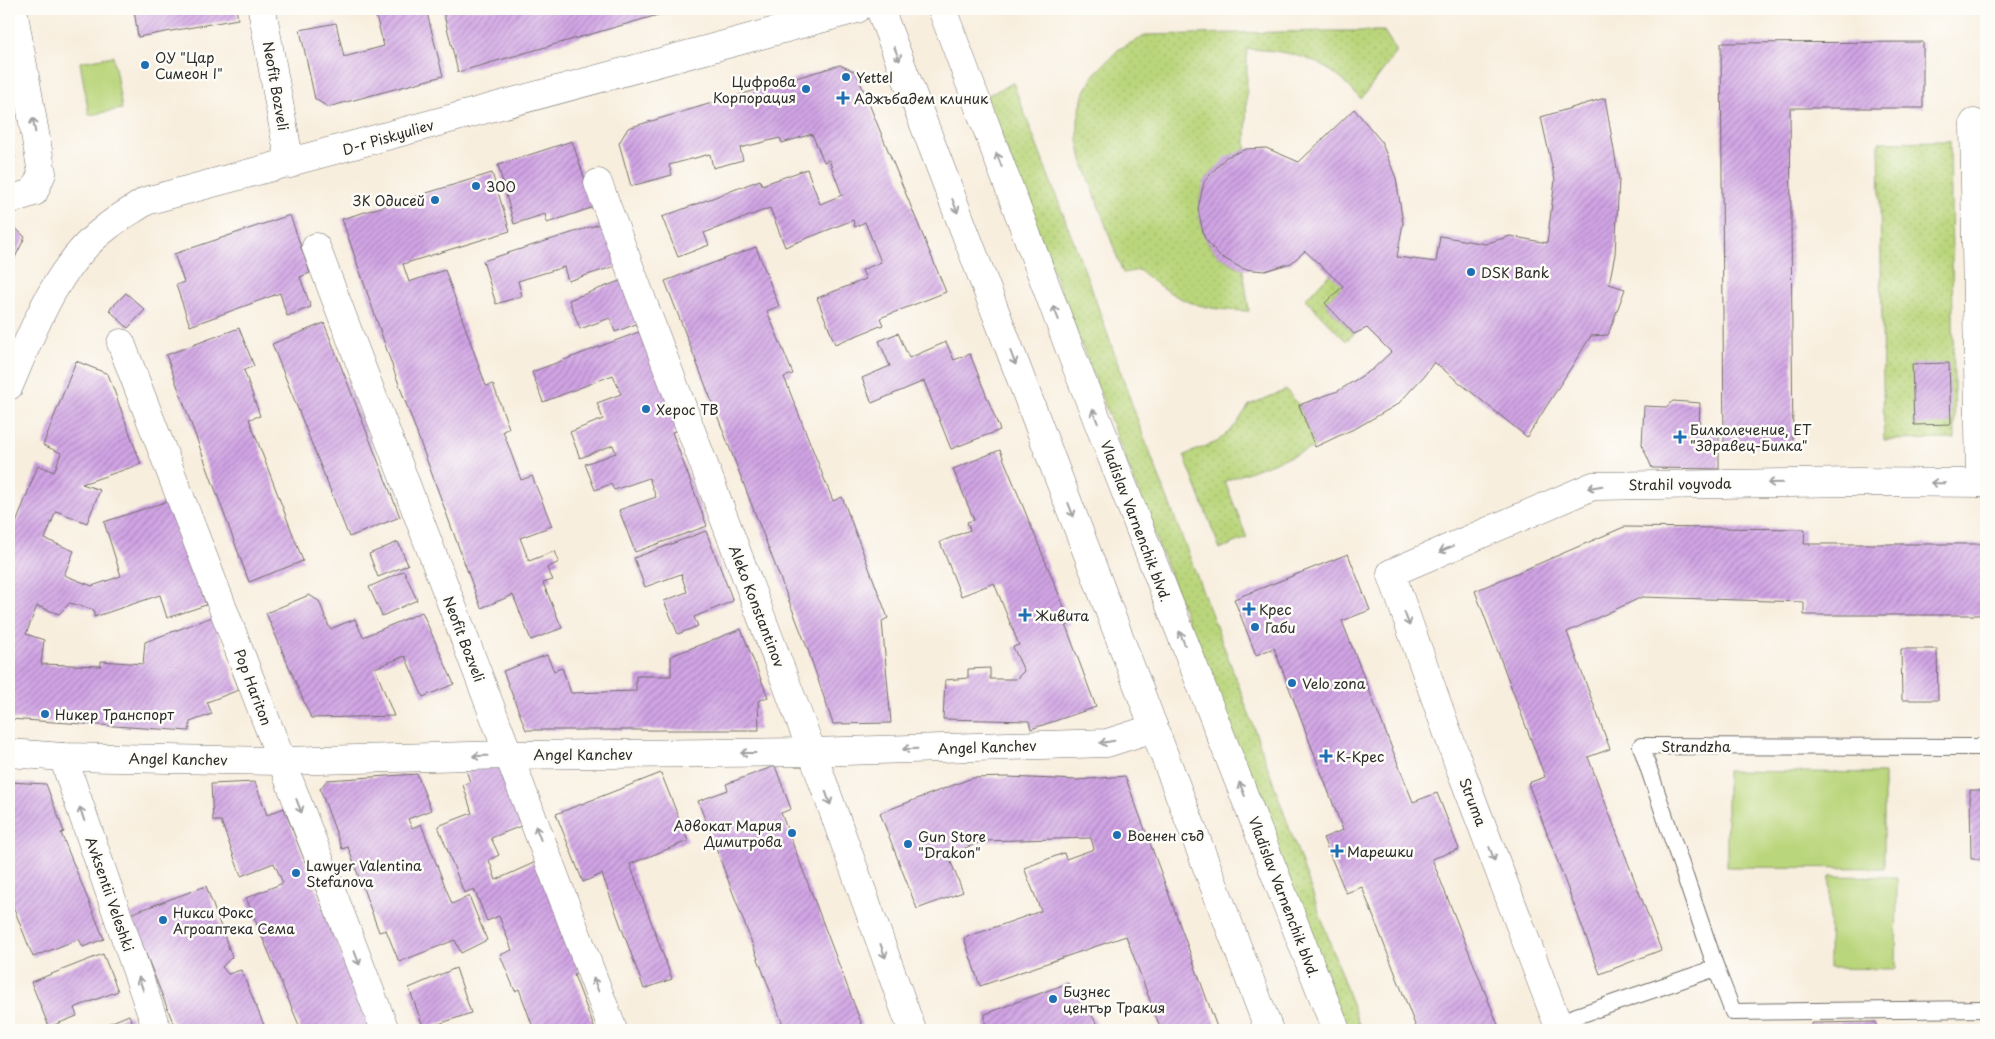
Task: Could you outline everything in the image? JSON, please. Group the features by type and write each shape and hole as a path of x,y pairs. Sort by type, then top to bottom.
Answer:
{"street":[{"path":"9,200 34,192 42,173 13,9"},
{"name":"Neofit Bozveli","path":"262,9 290,164"},
{"name":"D-r Piskyuliev","path":"9,386 49,295 75,259 106,227 146,202 192,188 290,164 814,14 858,9"},
{"path":"880,9 1269,1030"},
{"name":"Vladislav Varnenchik blvd.","path":"942,9 1080,377 1336,1030"},
{"path":"1974,123 1983,483"},
{"name":"Aleko Konstantinov","path":"598,183 812,752 912,1030"},
{"name":"Neofit Bozveli","path":"316,247 613,1030"},
{"name":"Pop Hariton","path":"121,343 385,1030"},
{"name":"Strahil voyvoda","path":"1391,573 1593,486 1856,482 1983,483"},
{"name":"Struma","path":"1391,573 1460,768 1558,1026"},
{"name":"Angel Kanchev","path":"9,754 63,757 281,760 508,755 812,752 1107,743 1154,728"},
{"name":"Avksentii Veleshki","path":"63,757 157,1030"}],"lane":[{"name":"Strandzha","path":"1986,747 1640,746 1716,968 1733,1012 1986,1009"},
{"path":"1558,1026 1716,968"}],"green space":[{"path":"1384,31 1397,52 1361,99 1344,81 1313,61 1269,50 1247,49 1246,149 1223,162 1214,170 1202,190 1200,213 1204,235 1210,246 1219,256 1243,269 1249,311 1216,309 1203,306 1165,290 1139,270 1123,273 1082,160 1078,140 1078,120 1083,95 1096,72 1119,49 1147,35"},
{"path":"113,56 122,109 89,115 80,62"},
{"path":"1013,83 1092,290 1140,427 1240,689 1361,1030 1345,1030 986,96"},
{"path":"1950,141 1955,439 1884,440 1879,142"},
{"path":"1331,273 1343,286 1325,303 1354,334 1346,341 1305,299"},
{"path":"1286,390 1299,405 1315,447 1225,481 1247,538 1220,549 1184,455 1217,442 1236,425 1249,405"},
{"path":"1727,771 1884,773 1884,868 1727,867"},
{"path":"1830,876 1897,877 1896,969 1829,968"}],"building":[{"path":"134,9 236,9 238,19 138,37"},
{"path":"374,9 426,9 443,76 328,107 315,99 300,30 336,23 344,57 384,46"},
{"path":"450,9 679,9 458,72 443,11"},
{"path":"1923,42 1923,108 1790,108 1793,446 1724,447 1721,43"},
{"path":"840,65 856,72 946,292 880,318 883,325 835,344 817,298 866,279 862,270 881,262 865,222 855,227 853,220 785,247 770,208 704,233 709,245 678,257 662,217 760,180 762,185 807,169 820,204 842,195 829,160 824,162 812,134 782,143 780,138 740,148 743,160 713,168 710,154 669,165 672,175 631,186 619,143 628,128"},
{"name":"DSK Bank","path":"1605,98 1619,180 1615,254 1609,284 1625,289 1608,335 1591,336 1527,437 1434,362 1424,376 1398,404 1358,427 1315,447 1299,405 1338,391 1373,369 1391,352 1367,328 1354,334 1325,303 1343,286 1305,251 1291,263 1265,271 1243,269 1218,255 1204,237 1198,209 1204,182 1226,157 1246,149 1266,148 1299,162 1354,109 1381,141 1396,178 1403,223 1397,257 1436,262 1440,236 1485,244 1510,236 1547,243 1555,180 1541,117"},
{"path":"9,118 15,158 9,164"},
{"path":"572,141 594,207 547,223 545,214 514,224 498,165"},
{"path":"492,173 510,231 403,264 409,282 445,270 486,386 493,384 509,428 503,431 521,480 532,476 552,526 520,538 529,561 555,551 559,562 547,568 553,580 543,583 562,628 531,640 513,595 481,608 393,368 342,219"},
{"path":"290,215 310,273 300,277 311,307 287,316 280,293 190,326 176,285 184,282 174,254"},
{"path":"9,222 25,237 9,270"},
{"path":"606,222 619,265 568,281 564,267 518,281 522,296 496,304 483,261"},
{"path":"756,247 779,306 767,311 793,374 784,377 833,501 842,497 888,618 882,621 891,723 833,724 808,650 665,281"},
{"path":"625,279 641,322 615,332 610,318 580,329 569,300"},
{"path":"126,293 145,310 128,328 109,310"},
{"path":"324,323 400,517 349,537 272,344"},
{"path":"239,328 254,366 244,370 260,416 249,419 303,561 249,582 166,355"},
{"path":"644,330 680,430 672,432 707,526 635,552 619,510 656,497 649,478 614,490 611,484 595,490 585,464 616,453 613,445 580,458 570,432 603,419 597,403 621,394 613,375 543,402 532,372"},
{"path":"898,333 909,358 946,342 954,360 970,354 1000,430 951,449 924,381 872,403 862,378 890,366 879,341"},
{"path":"76,361 108,374 141,464 82,484 100,490 87,523 56,511 45,539 74,551 64,575 92,586 121,576 104,522 171,500 206,605 167,618 160,595 94,617 94,610 70,603 59,614 37,606 26,634 44,640 41,664 101,666 101,661 143,664 145,642 212,617 239,690 207,702 212,714 190,722 189,731 9,719 9,542 38,465 54,472 61,453 43,445"},
{"path":"1949,363 1951,424 1914,425 1912,364"},
{"path":"1673,401 1700,403 1699,428 1719,429 1719,469 1652,468 1642,445 1644,406 1666,407"},
{"path":"1000,450 1071,624 1066,626 1096,707 1031,729 1029,721 943,719 945,680 968,678 968,669 990,668 990,679 1016,679 1024,671 1013,647 1019,645 994,583 961,596 940,542 970,530 967,522 974,520 953,469"},
{"path":"1624,527 1805,529 1804,544 1986,544 1986,615 1804,615 1804,602 1642,597 1567,632 1610,749 1588,757 1661,950 1600,974 1528,783 1545,777 1475,591"},
{"path":"706,531 733,601 694,617 698,626 678,634 664,601 687,592 681,574 645,587 634,558"},
{"path":"398,542 408,565 378,577 369,554"},
{"path":"1348,554 1370,610 1342,621 1413,802 1437,793 1459,849 1432,859 1500,1030 1417,1030 1362,887 1346,893 1323,838 1343,830 1274,648 1256,655 1234,599"},
{"path":"404,571 417,600 382,616 369,587"},
{"path":"309,595 319,601 330,629 355,619 363,637 422,612 454,684 423,697 405,656 375,668 394,716 311,718 266,613"},
{"path":"741,629 768,697 758,701 759,730 526,730 503,671 547,655 554,671 562,668 571,693 636,691 636,676 671,676 671,656"},
{"path":"1901,649 1937,649 1938,700 1902,700"},
{"path":"504,766 526,824 491,838 499,855 489,860 496,880 538,861 580,972 574,975 595,1030 534,1030 519,989 515,991 500,955 512,950 499,916 487,921 474,889 464,893 438,826 472,813 463,785 470,782 466,770"},
{"path":"775,766 791,809 781,813 864,1030 785,1030 698,801 728,790 726,784"},
{"path":"661,773 688,841 630,864 672,979 644,989 602,874 583,882 556,814"},
{"path":"417,774 431,810 408,819 412,828 421,824 452,904 469,896 487,940 461,953 455,940 399,962 386,930 379,932 348,847 342,849 320,789 327,780"},
{"path":"1125,776 1218,1030 1161,1030 1126,936 980,986 964,938 1041,911 1024,868 1064,853 1066,859 1094,849 1091,838 983,841 948,855 963,892 917,909 880,813 972,778 1008,777 1077,780"},
{"path":"9,782 46,784 64,832 61,833 104,939 83,947 79,939 33,957 9,896"},
{"path":"255,782 267,815 284,808 371,1030 301,1030 246,898 283,883 274,863 241,876 221,821 213,821 211,784"},
{"path":"1970,790 1986,790 1986,859 1971,859"},
{"path":"206,886 232,957 222,967 228,974 241,970 266,1030 176,1030 130,914"},
{"path":"103,954 118,991 74,1008 77,1016 49,1027 31,982"},
{"path":"456,968 471,1013 424,1029 409,988"},
{"name":"Бизнес център Тракия","path":"1068,983 1102,1030 985,1030 985,1014"},
{"path":"129,1015 136,1030 93,1030"},
{"path":"1876,1022 1876,1030 1811,1030 1811,1023"}],"place":[{"name":"ОУ \"Цар Симеон I\"","path":"145,65"},
{"name":"Yettel","path":"846,77"},
{"name":"Цифрова Корпорация","path":"806,89"},
{"name":"Аджъбадем клиник","path":"843,98"},
{"name":"300","path":"476,186"},
{"name":"ЗК Одисей","path":"435,200"},
{"name":"DSK Bank","path":"1471,272"},
{"name":"Херос ТВ","path":"646,409"},
{"name":"Билколечение, ЕТ \"Здравец-Билка\"","path":"1680,437"},
{"name":"Крес","path":"1249,609"},
{"name":"Живита","path":"1025,615"},
{"name":"Габи","path":"1255,627"},
{"name":"Velo zona","path":"1292,683"},
{"name":"Никер Транспорт","path":"45,714"},
{"name":"К-Крес","path":"1326,756"},
{"name":"Адвокат Мария Димитрова","path":"792,833"},
{"name":"Военен съд","path":"1117,835"},
{"name":"Gun Store \"Drakon\"","path":"908,844"},
{"name":"Марешки","path":"1337,851"},
{"name":"Lawyer Valentina Stefanova","path":"296,873"},
{"name":"Никси Фокс Агроаптека Сема","path":"163,920"},
{"name":"Бизнес център Тракия","path":"1053,999"}]}
